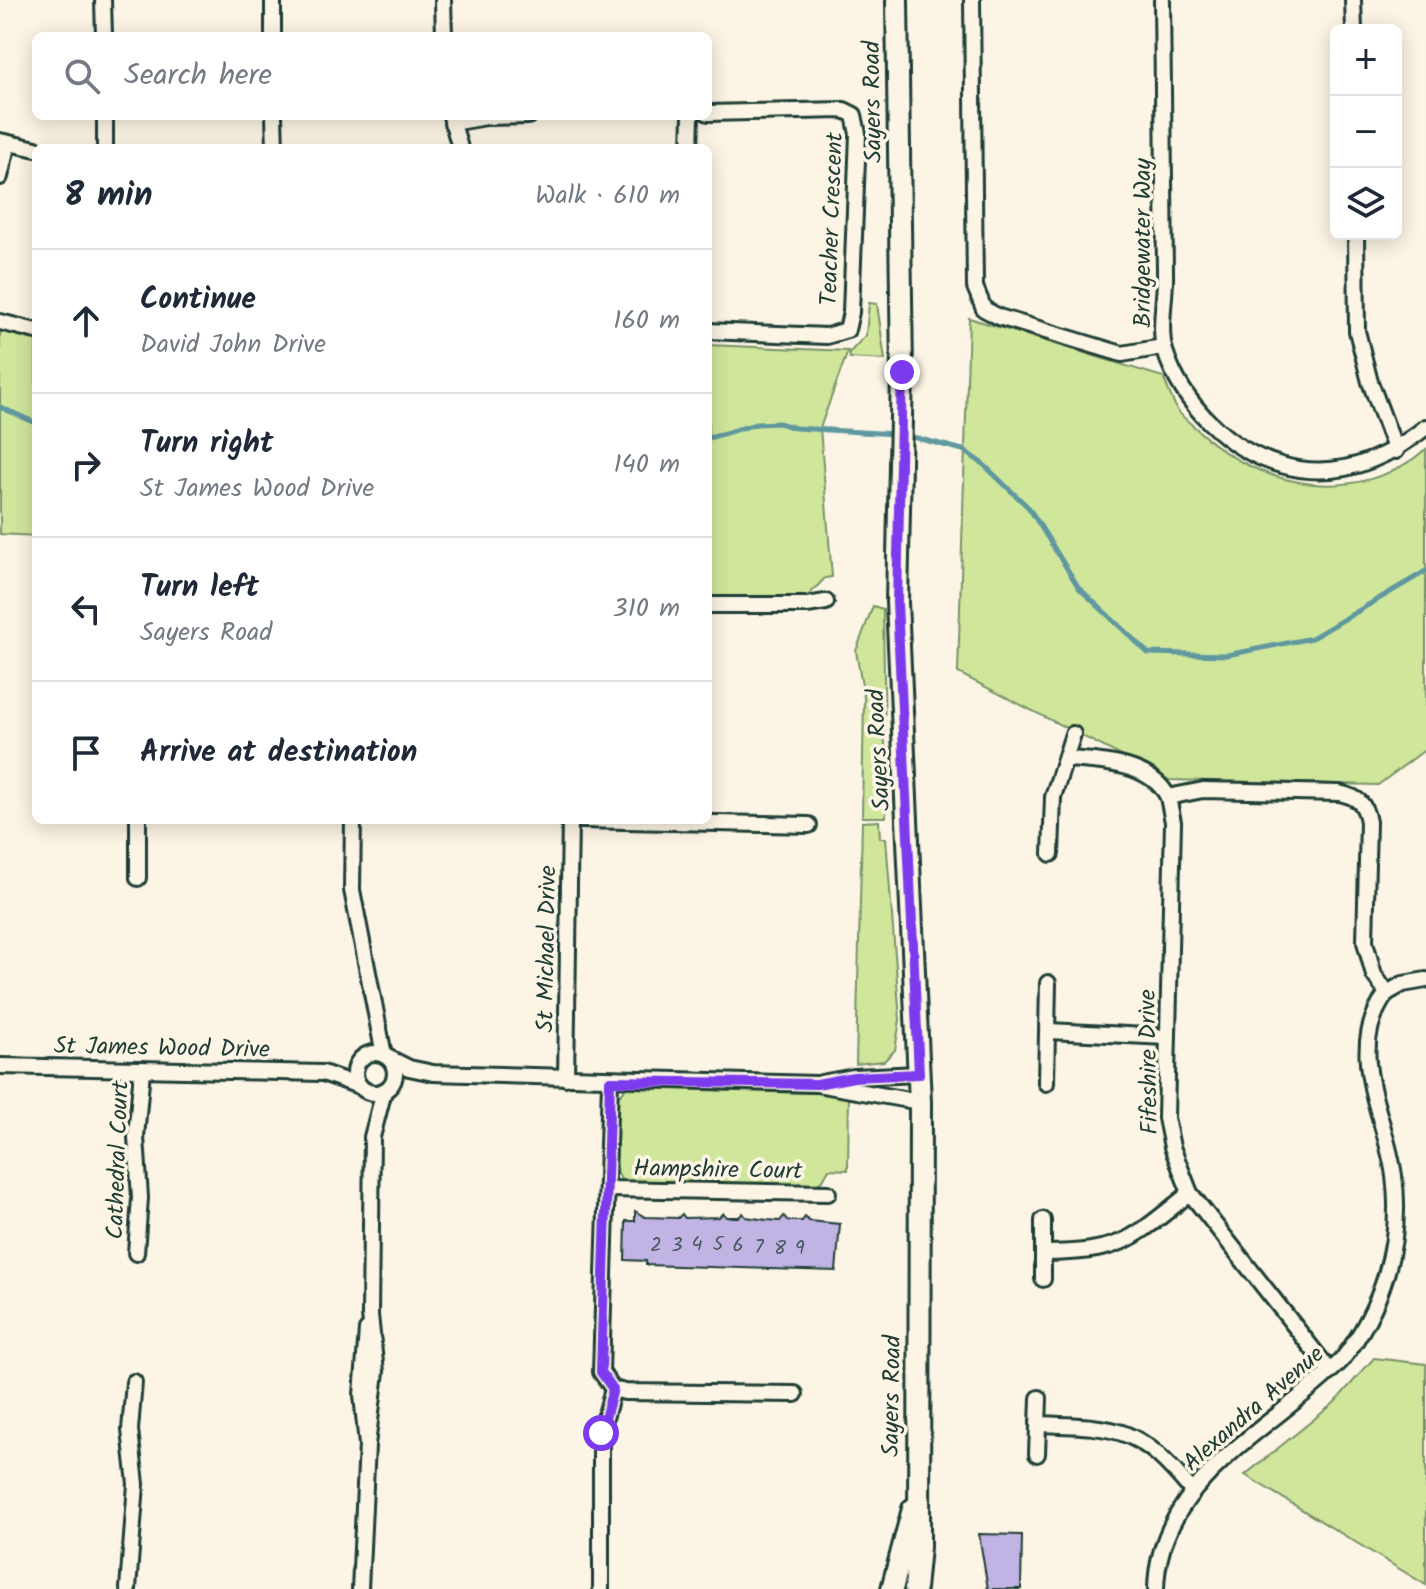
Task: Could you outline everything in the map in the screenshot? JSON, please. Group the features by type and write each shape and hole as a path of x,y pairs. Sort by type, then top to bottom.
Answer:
{"main road":[{"name":"Sayers Road","path":"897,0 902,372 897,602 920,1102 915,1589"},
{"name":"Sayers Road","path":"892,1589 901,1544 917,1507"}],"street":[{"path":"103,0 104,32"},
{"path":"273,0 273,32"},
{"path":"443,0 444,32"},
{"path":"972,0 975,287 979,302 999,317 1122,354 1163,347"},
{"name":"Bridgewater Way","path":"1162,0 1163,347 1177,375 1208,422 1247,452 1297,470 1327,471 1371,462 1396,451 1426,427"},
{"path":"1353,0 1354,24"},
{"name":"Teacher Crescent","path":"712,113 844,110 854,115 858,134 851,312 847,330 827,336 712,331"},
{"path":"105,120 105,144"},
{"path":"274,120 275,144"},
{"path":"452,120 459,144"},
{"path":"690,144 691,120"},
{"path":"0,177 4,142 32,148"},
{"path":"1356,240 1357,331 1370,382 1396,451"},
{"path":"0,322 32,330"},
{"path":"712,605 807,605 826,602"},
{"path":"1051,854 1053,797 1073,734"},
{"path":"1067,759 1110,762 1139,772 1164,790 1168,797 1203,790 1339,793 1360,800 1368,822 1365,942 1374,975 1387,993 1403,984 1426,980"},
{"name":"Fifeshire Drive","path":"1168,797 1173,822 1166,1118 1172,1147 1190,1193 1330,1371"},
{"path":"712,823 809,825"},
{"path":"138,824 138,878"},
{"path":"353,824 352,890 375,1017 395,1073 386,1090 372,1137"},
{"name":"St Michael Drive","path":"566,1078 570,824"},
{"path":"1046,1083 1048,983"},
{"name":"Alexandra Avenue","path":"1156,1589 1165,1533 1192,1491 1330,1371 1366,1324 1386,1278 1394,1240 1394,1178 1367,1055 1370,1022 1387,993"},
{"path":"360,1589 367,1445 363,1367 370,1315 372,1137 354,1070 373,1037 375,1017"},
{"path":"1049,1031 1166,1037"},
{"path":"361,1058 374,1053 433,1073"},
{"name":"St James Wood Drive","path":"323,1073 361,1058"},
{"name":"St James Wood Drive","path":"0,1066 323,1073 360,1088"},
{"name":"Cathedral Court","path":"136,1253 140,1198 136,1137 142,1070"},
{"path":"360,1088 373,1093 409,1078 433,1073 610,1081 817,1084 920,1102"},
{"path":"817,1084 846,1078 919,1074"},
{"path":"610,1081 601,1372 613,1389 625,1392 795,1394"},
{"name":"Hampshire Court","path":"607,1189 828,1193"},
{"path":"1044,1253 1094,1252 1113,1248 1137,1235 1190,1193"},
{"path":"1043,1220 1043,1279"},
{"path":"128,1589 136,1484 130,1430 134,1382"},
{"path":"601,1589 601,1433 613,1389"},
{"path":"1037,1454 1039,1398"},
{"path":"1038,1424 1107,1427 1129,1434 1156,1451 1192,1491"}],"green space":[{"path":"869,303 877,304 885,360 850,358 849,353 866,335"},
{"path":"969,318 1163,377 1178,411 1201,433 1225,452 1281,478 1311,484 1341,484 1371,479 1400,467 1426,449 1426,749 1378,785 1169,780 958,673"},
{"path":"0,329 32,338 32,536 0,534"},
{"path":"712,345 848,351 820,428 832,577 825,578 806,598 712,596"},
{"path":"873,606 883,609 886,817 862,817 864,697 856,651"},
{"path":"879,821 880,838 886,838 900,1020 895,1050 884,1061 856,1064 862,822"},
{"path":"626,1088 849,1094 848,1170 829,1169 822,1181 812,1187 622,1182 615,1166 616,1099"},
{"path":"1374,1358 1426,1364 1426,1585 1245,1475 1334,1403"}],"building":[{"path":"635,1211 645,1217 678,1218 682,1214 685,1218 719,1217 723,1213 726,1217 739,1217 743,1213 746,1217 767,1220 780,1221 784,1216 788,1221 802,1221 805,1217 809,1221 840,1224 836,1271 646,1265 646,1261 625,1260 626,1221 635,1221"},
{"path":"979,1534 1022,1535 1021,1589 988,1589"}],"waterway":[{"path":"0,407 32,421"},
{"path":"712,437 756,424 779,423 795,428 895,434"},
{"path":"905,435 963,450 983,464 1029,508 1079,588 1148,653 1227,655 1312,638 1426,571"}],"route":[{"path":"601,1433 613,1389 601,1372 610,1081 817,1084 854,1077 919,1074 897,602 902,372"}]}
